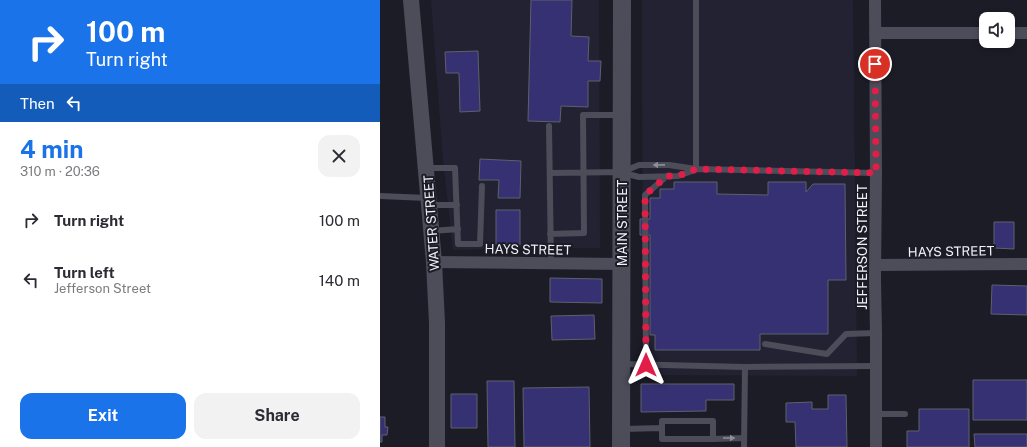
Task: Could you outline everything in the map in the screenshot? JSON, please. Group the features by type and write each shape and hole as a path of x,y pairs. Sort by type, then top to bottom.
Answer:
{"main road":[{"name":"MAIN STREET","path":"621,447 622,0"}],"street":[{"name":"WATER STREET","path":"412,0 434,262 437,323 437,447"},
{"name":"JEFFERSON STREET","path":"875,0 876,265 874,279 876,333 876,447"},
{"path":"875,33 979,33"},
{"path":"1015,33 1027,33"},
{"name":"HAYS STREET","path":"434,262 621,264"},
{"name":"HAYS STREET","path":"876,265 1027,264"}],"lane":[{"path":"696,0 696,169"},
{"path":"550,234 584,233 583,115 622,115"},
{"path":"549,126 551,263"},
{"path":"622,172 639,165 669,165 696,169 876,173"},
{"path":"427,168 455,168 458,244 480,244 482,186"},
{"path":"550,173 622,172 639,177 678,176 696,169"},
{"path":"646,365 645,195 667,176"},
{"path":"380,196 457,205"},
{"path":"432,231 458,229"},
{"path":"766,344 827,354 846,334 876,333"},
{"path":"622,364 745,367 876,366"},
{"path":"744,447 745,367"},
{"path":"876,414 905,414"},
{"path":"713,439 713,421 662,422 662,439 713,439 744,438"},
{"path":"621,429 662,428"}],"shaded area":[{"path":"431,0 599,0 600,248 453,250 443,160"},
{"path":"642,0 853,0 857,376 643,375"}],"building":[{"path":"531,0 572,0 571,36 589,37 588,61 601,61 600,81 588,81 588,107 561,106 560,122 528,121"},
{"path":"478,51 480,111 460,112 459,73 446,73 445,52"},
{"path":"480,159 521,161 520,198 498,198 499,180 479,180"},
{"path":"674,182 717,182 717,194 768,195 768,182 806,182 806,192 813,184 845,184 846,280 828,280 828,334 760,334 760,350 655,350 655,335 650,335 650,235 640,235 640,219 650,219 650,198 660,198 660,189 674,189"},
{"path":"496,210 520,210 520,245 496,245"},
{"path":"994,222 1014,222 1014,249 994,248"},
{"path":"550,278 602,279 602,303 550,302"},
{"path":"992,285 1027,286 1027,315 991,314"},
{"path":"594,315 595,339 552,340 551,316"},
{"path":"973,380 1027,380 1027,420 973,420"},
{"path":"487,381 514,381 515,447 488,447"},
{"path":"641,384 734,384 734,400 706,400 706,411 641,412"},
{"path":"589,387 590,447 524,447 523,388"},
{"path":"451,394 477,394 477,428 451,428"},
{"path":"828,395 846,395 847,447 796,447 795,422 786,422 786,403 812,402 812,409 828,409"},
{"path":"919,409 969,409 969,447 907,447 907,431 919,431"},
{"path":"380,417 385,417 385,427 388,427 387,435 382,435 382,442 380,442"},
{"path":"974,434 1027,434 1027,447 975,447"}],"route":[{"path":"646,365 645,195 667,176 678,176 696,169 876,173 875,64"}]}
